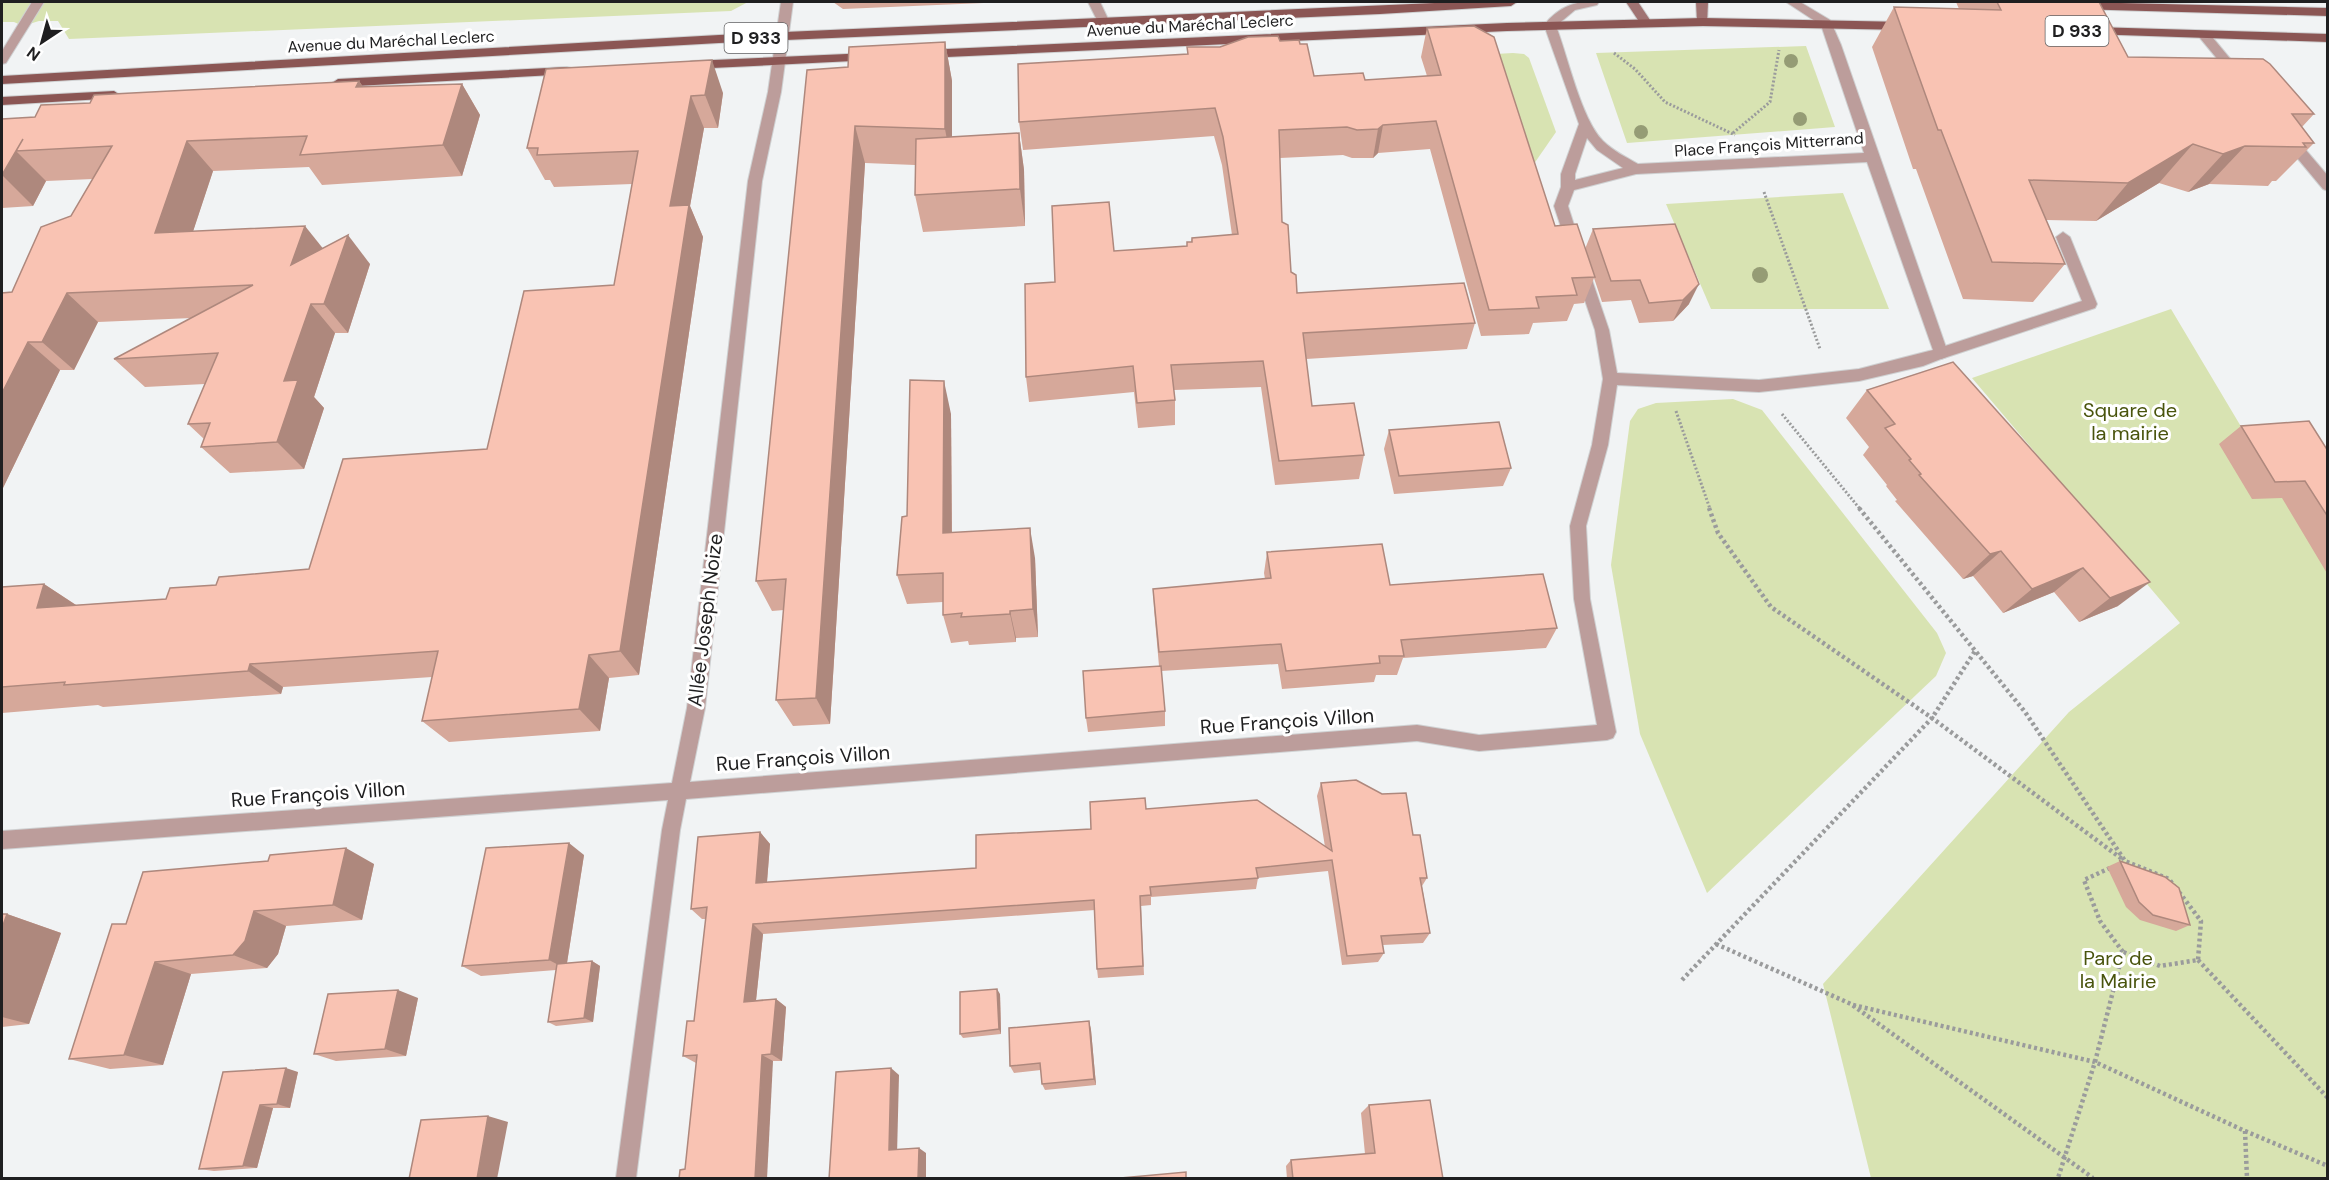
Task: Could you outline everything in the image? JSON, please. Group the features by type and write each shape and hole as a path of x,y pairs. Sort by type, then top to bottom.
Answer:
{"main road":[{"name":"Avenue du Maréchal Leclerc","path":"2,80 783,37 1511,2"},
{"path":"1632,2 1646,23"},
{"path":"1702,2 1703,22"},
{"name":"D 933","path":"2063,6 2328,12"},
{"name":"Avenue du Maréchal Leclerc","path":"911,55 1646,23 1788,22 1925,27"},
{"name":"D 933","path":"2076,31 2328,38"},
{"name":"D 933","path":"680,66 888,56"},
{"path":"324,84 585,70"},
{"path":"2,101 123,94"}],"street":[{"path":"2,60 38,2"},
{"path":"781,61 788,2"},
{"path":"1094,2 1103,21"},
{"path":"1593,2 1571,7 1550,26 1585,125 1597,143 1636,169"},
{"path":"1792,2 1826,23"},
{"name":"Place François Mitterrand","path":"1568,187 1636,169 1753,161 1872,157 1826,23"},
{"path":"2204,34 2248,88"},
{"name":"Allée Joseph Noize","path":"626,1179 671,830 696,708 755,181 769,133 781,61"},
{"path":"1585,125 1568,174 1568,187 1561,206 1602,330 1610,379 1759,386 1859,375 1923,360 2090,304 2063,237"},
{"path":"2283,132 2328,186"},
{"path":"1872,157 1941,353"},
{"name":"Rue François Villon","path":"2,840 678,791 1417,733 1479,743 1606,732 1582,598 1578,526 1600,445 1610,379"}],"path":[{"path":"1733,133 1770,102 1774,68 1788,22"},
{"path":"1577,26 1635,69 1665,102 1733,133 1753,161 1831,378"},
{"path":"1666,382 1718,533 1771,606 1932,718 2125,861 2169,879 2201,921 2198,960 2328,1098"},
{"path":"1759,386 2025,712 2125,861"},
{"path":"1682,980 1932,718 1975,651"},
{"path":"2125,861 2084,880 2100,921 2123,952 2160,966 2198,960"},
{"path":"1716,944 1851,1004 2095,1062 2245,1131 2328,1166"},
{"path":"2058,1179 2095,1062 2123,952"},
{"path":"1851,1004 2093,1179"},
{"path":"2245,1131 2247,1179"}],"green space":[{"path":"2,2 748,2 731,11 69,39 58,21 39,21 23,26 14,22 2,22"},
{"path":"1806,46 1835,127 1627,143 1596,53"},
{"path":"1495,54 1524,54 1529,58 1556,132 1529,171"},
{"path":"1843,193 1889,309 1711,309 1666,204"},
{"name":"Parc de la Mairie","path":"2171,309 2327,571 2327,1178 1871,1178 1823,984 2069,712 2180,623 1972,378"},
{"path":"1733,399 1762,410 1937,633 1946,653 1936,676 1707,893 1640,734 1611,565 1630,421 1638,409 1656,403"}],"building":[{"path":"1997,2 2099,2 2128,57 2263,59 2314,114 2292,114 2314,143 2303,143 2306,147 2245,146 2223,154 2193,144 2128,183 2029,180 2065,264 1992,262 1941,130 1938,130 1894,7 2001,10"},
{"path":"1474,26 1494,37 1555,226 1577,224 1595,277 1572,278 1577,295 1536,297 1539,308 1489,310 1436,121 1383,125 1378,129 1357,130 1347,127 1279,130 1282,222 1288,225 1291,272 1296,275 1297,293 1464,283 1475,323 1303,333 1312,406 1354,403 1364,455 1279,461 1263,361 1171,365 1175,400 1137,403 1133,366 1026,377 1025,284 1055,282 1052,206 1109,202 1114,251 1187,246 1187,242 1192,242 1192,238 1238,234 1223,137 1215,108 1019,122 1018,64 1188,54 1187,47 1220,47 1248,37 1278,36 1280,41 1299,40 1300,44 1307,44 1314,76 1363,73 1365,80 1441,75 1427,28"},
{"path":"945,42 945,129 855,126 816,698 776,700 786,579 756,581 807,70 848,67 849,47"},
{"path":"712,60 705,95 691,96 670,206 689,205 620,651 589,655 579,709 422,721 438,651 250,664 248,671 64,685 65,682 2,687 2,587 44,584 37,608 166,599 170,588 216,585 219,577 309,569 343,459 487,449 524,291 614,285 638,151 537,155 538,148 527,148 546,69"},
{"path":"359,81 356,87 462,84 443,145 300,155 307,136 187,141 155,233 305,226 291,265 348,235 324,304 311,304 284,381 298,380 277,442 201,447 210,423 188,424 218,353 114,359 253,285 67,293 42,342 28,342 2,393 2,293 12,292 41,227 71,216 112,146 16,151 2,175 2,119 35,117 41,105 90,103 94,95"},
{"path":"1019,133 1020,189 915,195 916,139"},
{"path":"1675,224 1699,284 1683,300 1649,303 1640,280 1611,281 1593,229"},
{"path":"1953,362 2150,582 2110,598 2083,568 2032,589 2001,551 1990,554 1919,475 1921,474 1909,460 1911,459 1885,428 1895,424 1867,390"},
{"path":"910,380 944,381 943,533 1030,528 1033,609 1010,611 1010,614 961,617 962,613 943,615 943,573 897,575 902,517 907,516"},
{"path":"2309,421 2328,451 2328,517 2305,481 2275,482 2241,426"},
{"path":"1499,422 1511,468 1399,476 1389,430"},
{"path":"1382,544 1390,585 1543,574 1557,628 1401,640 1404,656 1379,656 1380,663 1286,671 1281,644 1159,652 1153,589 1271,578 1267,552"},
{"path":"1161,666 1165,711 1086,718 1083,671"},
{"path":"1356,780 1382,794 1406,793 1413,835 1420,835 1427,878 1420,878 1430,933 1381,936 1384,953 1347,956 1332,860 1256,868 1258,878 1150,887 1151,895 1140,896 1143,966 1097,969 1094,900 753,924 744,1002 776,999 771,1054 762,1055 755,1179 679,1179 680,1170 685,1169 697,1055 683,1056 687,1021 694,1021 707,907 691,909 698,837 760,832 756,883 976,868 976,835 1091,829 1090,802 1145,798 1146,809 1257,800 1332,851 1321,783"},
{"path":"569,843 549,960 462,966 486,848"},
{"path":"346,848 333,905 254,911 245,941 233,955 155,962 124,1055 69,1059 112,924 126,924 143,872 268,861 270,855"},
{"path":"2120,861 2165,877 2179,888 2190,925 2153,915 2139,902"},
{"path":"2,914 7,914 2,928"},
{"path":"592,961 584,1018 548,1022 557,964"},
{"path":"997,989 999,1029 960,1034 960,992"},
{"path":"398,990 385,1049 314,1054 328,994"},
{"path":"1089,1021 1094,1079 1042,1084 1040,1063 1010,1066 1009,1028"},
{"path":"286,1068 277,1104 260,1105 243,1166 199,1169 223,1072"},
{"path":"891,1068 889,1150 919,1148 918,1179 829,1179 836,1072"},
{"path":"1430,1100 1443,1179 1293,1179 1291,1160 1375,1153 1369,1105"},
{"path":"488,1116 477,1179 409,1179 421,1120"},
{"path":"1186,1172 1186,1179 1121,1179 1121,1178"}],"park label":[{"name":"Square de la mairie","path":"2130,422"}]}
